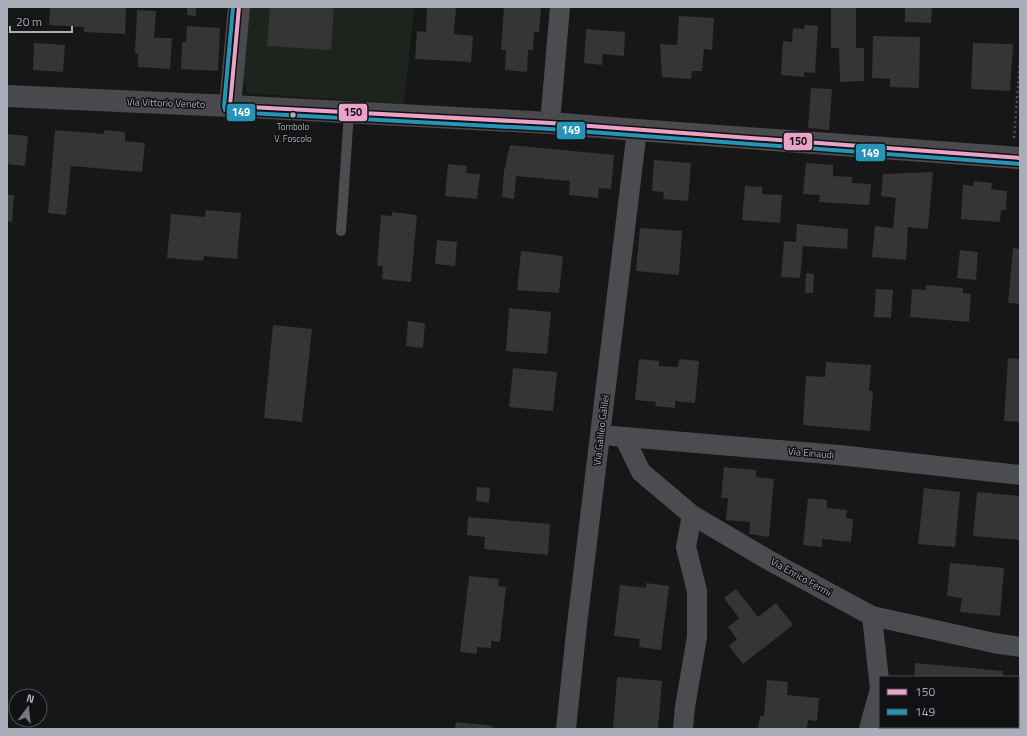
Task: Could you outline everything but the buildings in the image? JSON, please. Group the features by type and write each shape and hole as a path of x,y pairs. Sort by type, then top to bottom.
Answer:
{"main road":[{"path":"230,106 239,7"},
{"name":"Via Vittorio Veneto","path":"7,96 550,123 1020,158"}],"street":[{"path":"550,123 560,7"},
{"name":"Via Galileo Galilei","path":"566,729 577,626 637,130"},
{"name":"Via Einaudi","path":"601,434 839,455 1020,475"},
{"name":"Via Enrico Fermi","path":"624,437 641,472 692,514 772,562 872,616 994,643 1020,647"},
{"path":"683,729 697,637 697,591 686,547 692,514"},
{"path":"872,616 879,680"},
{"path":"870,729 879,693"}],"lane":[{"path":"341,231 348,112"}],"path":[{"path":"996,157 997,143 1014,144 1018,110 1020,62"}],"shaded area":[{"path":"248,7 414,7 404,104 247,93 243,80"}],"transit line":[{"name":"149","path":"233,7 224,106 225,110 229,112 550,129 1020,164"},
{"name":"150","path":"239,7 230,106 550,123 1020,158"}],"place":[{"name":"Tombolo V. Foscolo","path":"293,115"}]}
